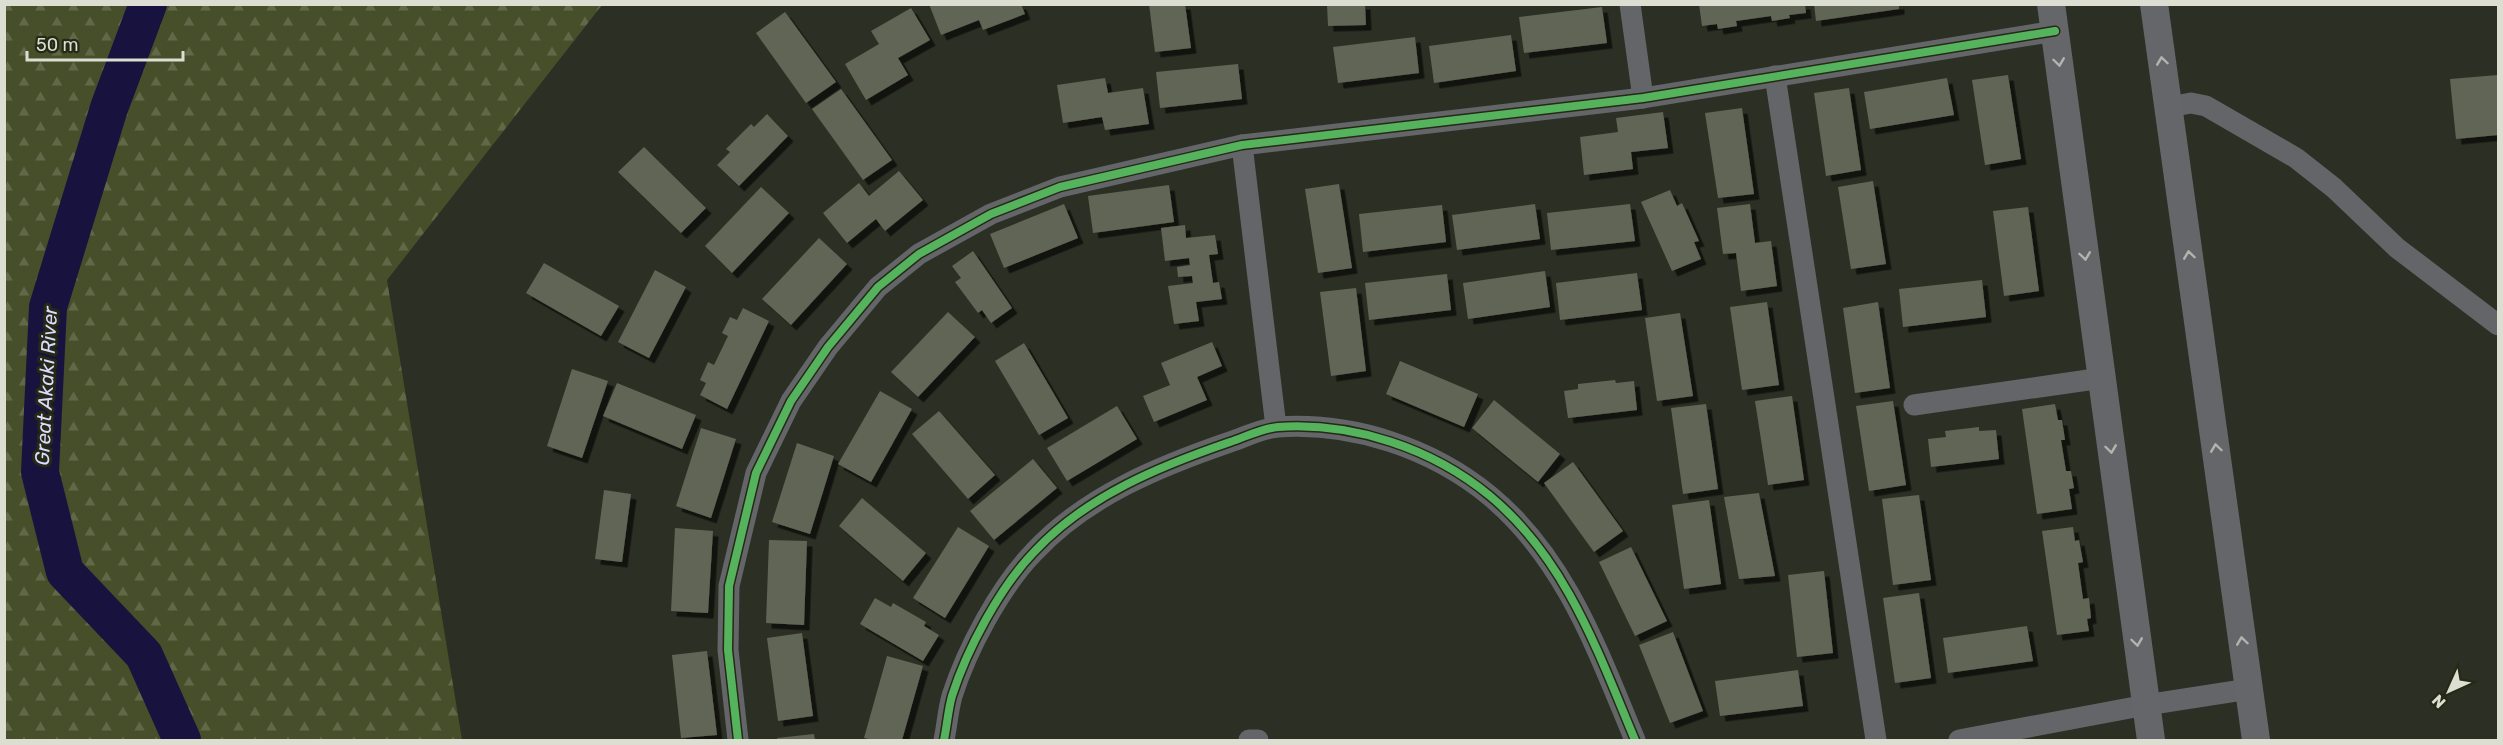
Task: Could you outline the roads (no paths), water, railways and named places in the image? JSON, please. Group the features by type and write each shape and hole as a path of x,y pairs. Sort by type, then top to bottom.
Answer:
{"street":[{"path":"1630,4 1642,98"},
{"path":"2154,4 2256,741"},
{"path":"738,741 728,650 729,586 756,473 791,401 828,347 878,287 919,254 991,214 1060,187 1242,145 1642,98 1775,76 2053,18 2151,741"},
{"path":"1775,76 1875,741"},
{"path":"2169,108 2191,103 2206,106 2296,158 2334,188 2397,248 2499,325"},
{"path":"1242,145 1276,427"},
{"path":"1914,405 2102,378"},
{"path":"944,741 952,697 975,640 1002,594 1033,552 1072,517 1168,463 1276,427 1357,432 1405,446 1452,470 1489,495 1520,524 1550,560 1584,619 1635,741"},
{"path":"1959,741 2146,705 2249,689"},
{"path":"1249,741 1258,741"}],"waterway":[{"name":"Great Akaki River","path":"148,4 109,108 48,307 40,472 65,572 144,655 182,740"}]}
